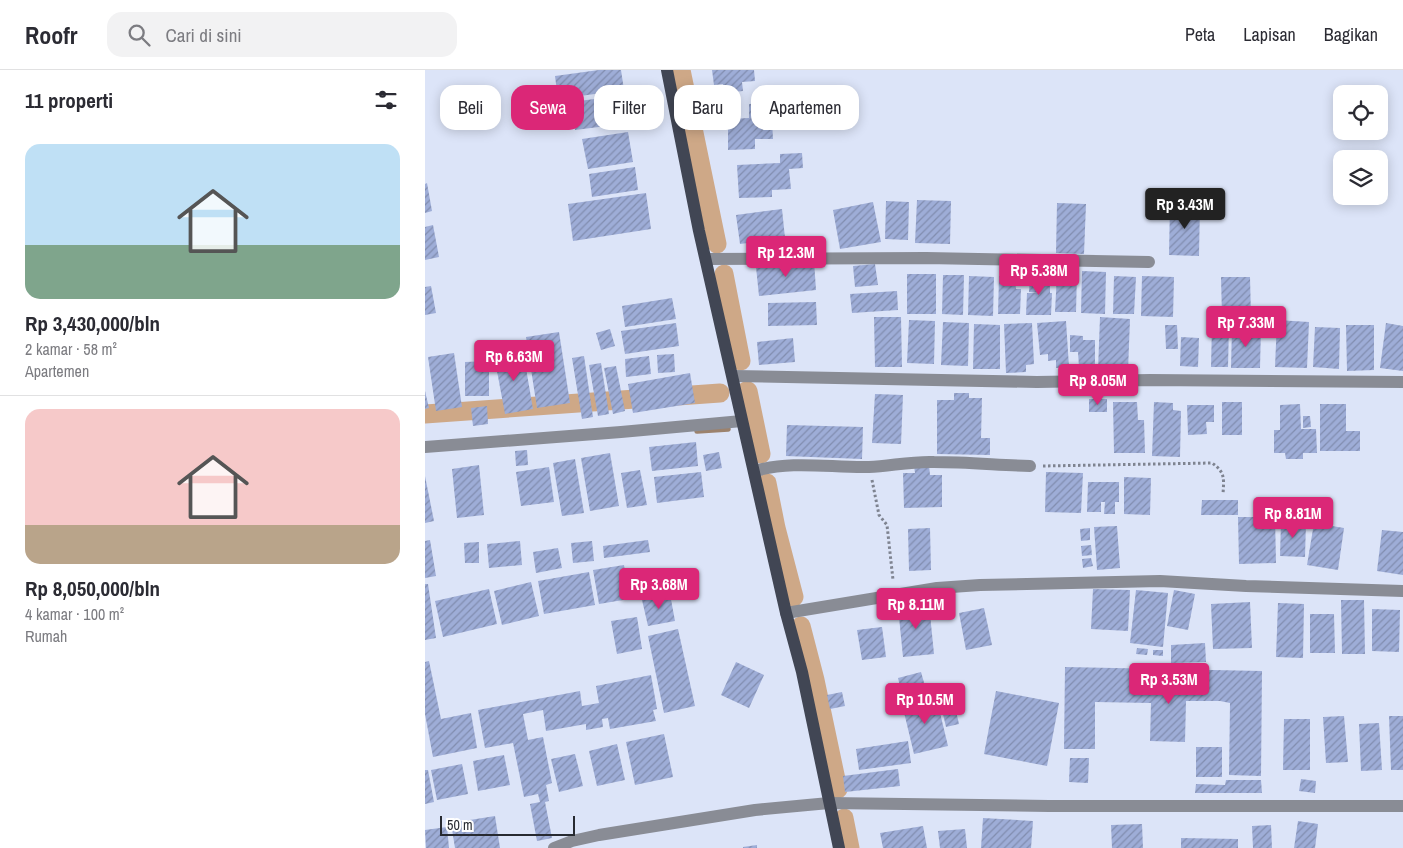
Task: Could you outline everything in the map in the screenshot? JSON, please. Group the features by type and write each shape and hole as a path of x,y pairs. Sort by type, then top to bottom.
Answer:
{"main road":[{"path":"667,70 699,231 786,614 802,672 839,848"}],"street":[{"path":"706,259 926,258 1149,262"},
{"path":"733,376 1037,382 1150,380 1403,382"},
{"path":"425,447 742,421"},
{"path":"755,471 788,465 869,466 933,462 1030,466"},
{"path":"786,614 937,588 980,585 1160,581 1246,586 1403,590"},
{"path":"554,848 572,841 599,835 755,810 829,803 1049,806 1403,806"}],"path":[{"path":"1030,466 1212,463 1221,469 1224,479 1223,494"},
{"path":"869,466 879,515 887,526 895,596"}],"building":[{"path":"599,70 621,70 623,85 594,85 594,94 584,95 584,85 556,85 555,76"},
{"path":"712,70 754,70 755,81 742,82 743,91 741,91 741,85 714,85"},
{"path":"594,99 594,128 584,129 584,100"},
{"path":"749,104 751,104 751,130 772,130 773,139 755,139 755,149 728,150 728,130 741,130 741,118 749,118"},
{"path":"628,132 633,162 588,169 582,139"},
{"path":"802,153 803,168 789,169 791,189 772,190 772,197 739,198 737,165 780,163 780,154"},
{"path":"635,167 638,190 592,197 589,174"},
{"path":"427,183 432,211 425,213 425,184"},
{"path":"646,193 651,229 573,241 568,204"},
{"path":"917,200 951,201 950,244 915,243"},
{"path":"886,201 909,202 908,240 885,239"},
{"path":"873,202 881,242 840,249 833,210"},
{"path":"1057,203 1086,204 1084,254 1056,253"},
{"path":"1170,203 1200,204 1199,256 1169,255"},
{"path":"782,209 785,238 740,244 736,215"},
{"path":"433,225 439,257 425,260 425,227"},
{"path":"814,261 816,290 759,296 756,267"},
{"path":"875,264 878,285 855,287 853,266"},
{"path":"1082,271 1106,272 1105,314 1081,313"},
{"path":"907,274 936,274 936,314 907,314"},
{"path":"1057,274 1077,274 1076,312 1055,312"},
{"path":"943,275 964,275 963,315 942,314"},
{"path":"1012,275 1016,289 1021,289 1020,314 998,314 999,276"},
{"path":"1030,275 1050,276 1050,293 1052,293 1051,315 1026,315 1027,293 1039,293 1029,292"},
{"path":"969,276 994,277 993,316 968,315"},
{"path":"1114,276 1136,277 1134,314 1113,314"},
{"path":"1142,276 1174,277 1173,317 1141,316"},
{"path":"1221,277 1250,277 1251,317 1222,316"},
{"path":"431,286 436,313 425,315 425,287"},
{"path":"897,291 898,310 852,313 850,294"},
{"path":"672,298 676,319 625,327 622,306"},
{"path":"816,302 817,325 768,326 768,303"},
{"path":"874,317 901,317 902,367 875,367"},
{"path":"1100,317 1130,319 1128,371 1098,370"},
{"path":"909,320 935,321 934,364 907,363"},
{"path":"1277,320 1309,322 1307,368 1275,367"},
{"path":"1066,321 1069,367 1056,368 1056,360 1048,361 1048,354 1040,355 1037,323"},
{"path":"943,322 969,323 968,366 941,365"},
{"path":"676,323 679,346 625,354 621,331"},
{"path":"1032,323 1034,364 1026,365 1026,372 1006,373 1004,324"},
{"path":"1386,323 1403,326 1403,371 1380,368"},
{"path":"974,324 1000,325 1000,369 973,369"},
{"path":"1165,325 1177,325 1178,349 1166,349"},
{"path":"1212,325 1229,325 1228,367 1211,367"},
{"path":"1346,325 1374,325 1374,370 1347,371"},
{"path":"1232,327 1261,327 1260,368 1231,368"},
{"path":"1315,327 1340,328 1339,369 1313,367"},
{"path":"610,329 615,346 601,350 596,333"},
{"path":"559,332 570,403 537,408 526,337"},
{"path":"1070,335 1083,336 1083,340 1095,340 1095,367 1079,367 1078,352 1070,352"},
{"path":"1181,337 1199,338 1198,367 1180,366"},
{"path":"793,338 795,362 759,365 757,342"},
{"path":"523,351 533,409 505,414 494,355"},
{"path":"454,353 462,407 436,411 428,357"},
{"path":"674,354 675,372 658,373 657,355"},
{"path":"584,356 593,417 582,419 572,358"},
{"path":"649,356 651,374 626,377 625,359"},
{"path":"489,361 489,396 465,396 465,362"},
{"path":"601,363 609,414 598,416 589,365"},
{"path":"616,366 625,411 613,414 604,368"},
{"path":"690,373 695,403 633,413 628,384"},
{"path":"425,391 429,408 425,409"},
{"path":"954,393 969,393 969,398 982,398 981,438 990,438 990,455 937,454 937,400 954,400"},
{"path":"875,394 903,395 901,444 872,443"},
{"path":"1089,399 1107,399 1107,412 1089,412"},
{"path":"1113,402 1137,402 1138,420 1144,420 1145,453 1114,453"},
{"path":"1154,402 1173,403 1173,410 1181,411 1180,457 1152,456"},
{"path":"1222,402 1242,402 1242,435 1222,435"},
{"path":"1300,404 1301,429 1316,429 1317,453 1303,453 1303,459 1286,459 1285,453 1274,453 1274,430 1280,430 1280,405"},
{"path":"1320,404 1346,404 1346,431 1360,431 1360,451 1320,451"},
{"path":"1187,405 1214,405 1214,422 1206,422 1207,434 1188,435"},
{"path":"487,406 488,424 473,426 471,408"},
{"path":"1303,416 1310,416 1311,427 1303,428"},
{"path":"787,425 863,427 862,459 786,456"},
{"path":"696,442 698,466 652,471 649,447"},
{"path":"527,450 528,465 516,466 515,451"},
{"path":"719,452 722,468 706,471 703,455"},
{"path":"610,453 619,506 590,511 581,458"},
{"path":"575,459 584,513 562,516 553,463"},
{"path":"479,465 484,515 457,518 452,469"},
{"path":"929,465 930,475 942,475 942,507 904,508 903,473 915,473 914,466"},
{"path":"549,467 554,502 521,506 516,472"},
{"path":"640,470 647,505 627,508 621,473"},
{"path":"701,472 704,497 657,503 654,477"},
{"path":"1046,472 1083,473 1081,513 1045,512"},
{"path":"425,476 434,521 425,523"},
{"path":"1124,477 1151,478 1150,515 1124,514"},
{"path":"1088,482 1119,482 1119,502 1115,502 1115,514 1104,514 1105,502 1101,502 1101,512 1087,512"},
{"path":"1202,500 1238,500 1238,515 1201,515"},
{"path":"1238,517 1275,517 1276,563 1239,564"},
{"path":"1281,521 1306,522 1305,557 1280,556"},
{"path":"1314,523 1344,528 1338,570 1307,565"},
{"path":"1117,526 1120,568 1097,570 1094,527"},
{"path":"930,528 931,570 909,571 908,529"},
{"path":"1090,528 1090,540 1081,541 1080,529"},
{"path":"1382,530 1403,532 1403,575 1377,571"},
{"path":"430,540 436,576 425,578 425,541"},
{"path":"648,540 650,552 604,558 603,546"},
{"path":"520,541 522,565 489,568 487,544"},
{"path":"592,541 594,561 573,563 571,543"},
{"path":"479,542 479,563 465,563 464,543"},
{"path":"1091,545 1092,555 1082,556 1081,546"},
{"path":"558,548 562,568 536,573 533,552"},
{"path":"1091,558 1093,566 1083,568 1082,559"},
{"path":"624,565 629,599 599,604 593,570"},
{"path":"589,572 595,605 544,614 538,581"},
{"path":"531,582 539,616 502,625 494,591"},
{"path":"425,584 428,584 436,638 425,640"},
{"path":"489,589 497,624 443,637 435,601"},
{"path":"1093,589 1130,590 1128,631 1091,629"},
{"path":"1136,590 1168,593 1163,647 1130,643"},
{"path":"1174,590 1195,594 1188,630 1167,626"},
{"path":"670,594 675,621 648,626 642,600"},
{"path":"1341,600 1364,600 1365,654 1342,654"},
{"path":"1250,602 1252,648 1213,649 1211,604"},
{"path":"1278,603 1304,604 1303,658 1276,657"},
{"path":"929,604 934,654 903,657 898,607"},
{"path":"984,608 992,645 966,650 959,613"},
{"path":"1372,609 1400,610 1399,652 1372,651"},
{"path":"1310,614 1334,614 1335,653 1310,653"},
{"path":"637,617 642,649 617,654 611,621"},
{"path":"882,627 886,657 862,660 857,630"},
{"path":"678,629 695,706 664,713 648,636"},
{"path":"1205,643 1206,662 1171,663 1171,645"},
{"path":"1137,648 1148,649 1147,655 1136,654"},
{"path":"1153,650 1163,650 1163,656 1153,655"},
{"path":"429,661 441,719 471,713 477,748 433,757 425,714 425,662"},
{"path":"736,662 764,675 749,708 721,695"},
{"path":"1065,667 1262,671 1261,776 1229,775 1230,703 1220,701 1186,701 1185,742 1150,741 1151,703 1095,702 1095,749 1064,749"},
{"path":"921,672 927,693 903,699 898,678"},
{"path":"651,675 657,709 653,710 656,721 610,729 608,718 602,719 603,727 586,730 586,724 546,731 543,710 523,714 528,740 543,737 552,783 546,785 549,801 545,802 552,838 537,841 530,804 540,802 538,794 524,797 513,743 485,748 478,710 580,691 582,706 599,703 596,686"},
{"path":"951,690 959,724 946,727 938,693"},
{"path":"996,691 1059,703 1047,766 984,754"},
{"path":"842,692 845,706 830,709 827,695"},
{"path":"936,696 948,746 914,754 902,704"},
{"path":"1344,716 1348,762 1326,763 1323,717"},
{"path":"1389,716 1403,716 1403,770 1391,770"},
{"path":"1284,719 1310,719 1310,770 1283,770"},
{"path":"1379,723 1382,770 1361,771 1359,724"},
{"path":"664,734 673,777 635,785 626,742"},
{"path":"908,741 911,763 859,770 856,749"},
{"path":"617,744 625,780 597,786 589,751"},
{"path":"1196,747 1222,747 1222,777 1196,777"},
{"path":"575,754 583,786 559,792 551,759"},
{"path":"504,755 510,785 478,791 473,761"},
{"path":"1070,758 1089,758 1088,783 1069,782"},
{"path":"462,764 468,794 437,800 431,770"},
{"path":"898,769 900,786 845,792 843,776"},
{"path":"425,770 428,770 434,802 425,804"},
{"path":"1301,779 1316,781 1315,793 1299,791"},
{"path":"1226,780 1261,780 1262,793 1195,793 1196,784 1225,785"},
{"path":"495,816 500,848 455,848 451,823"},
{"path":"983,818 1033,821 1031,848 981,848"},
{"path":"1298,821 1318,824 1315,848 1294,848"},
{"path":"1142,824 1143,848 1112,848 1111,825"},
{"path":"1271,825 1272,848 1253,848 1252,826"},
{"path":"923,826 927,848 883,848 880,833"},
{"path":"447,827 449,848 426,848 425,830"},
{"path":"965,829 967,848 940,848 938,831"},
{"path":"1181,838 1238,839 1238,848 1181,848"},
{"path":"757,845 757,848 743,848 743,847"}],"waterway":[{"path":"681,70 717,244"},
{"path":"724,274 741,361"},
{"path":"746,391 748,391 761,454"},
{"path":"425,414 720,393"},
{"path":"697,431 728,429"},
{"path":"767,483 776,528 794,597"},
{"path":"801,626 815,680 838,789"},
{"path":"844,818 850,848"}]}
